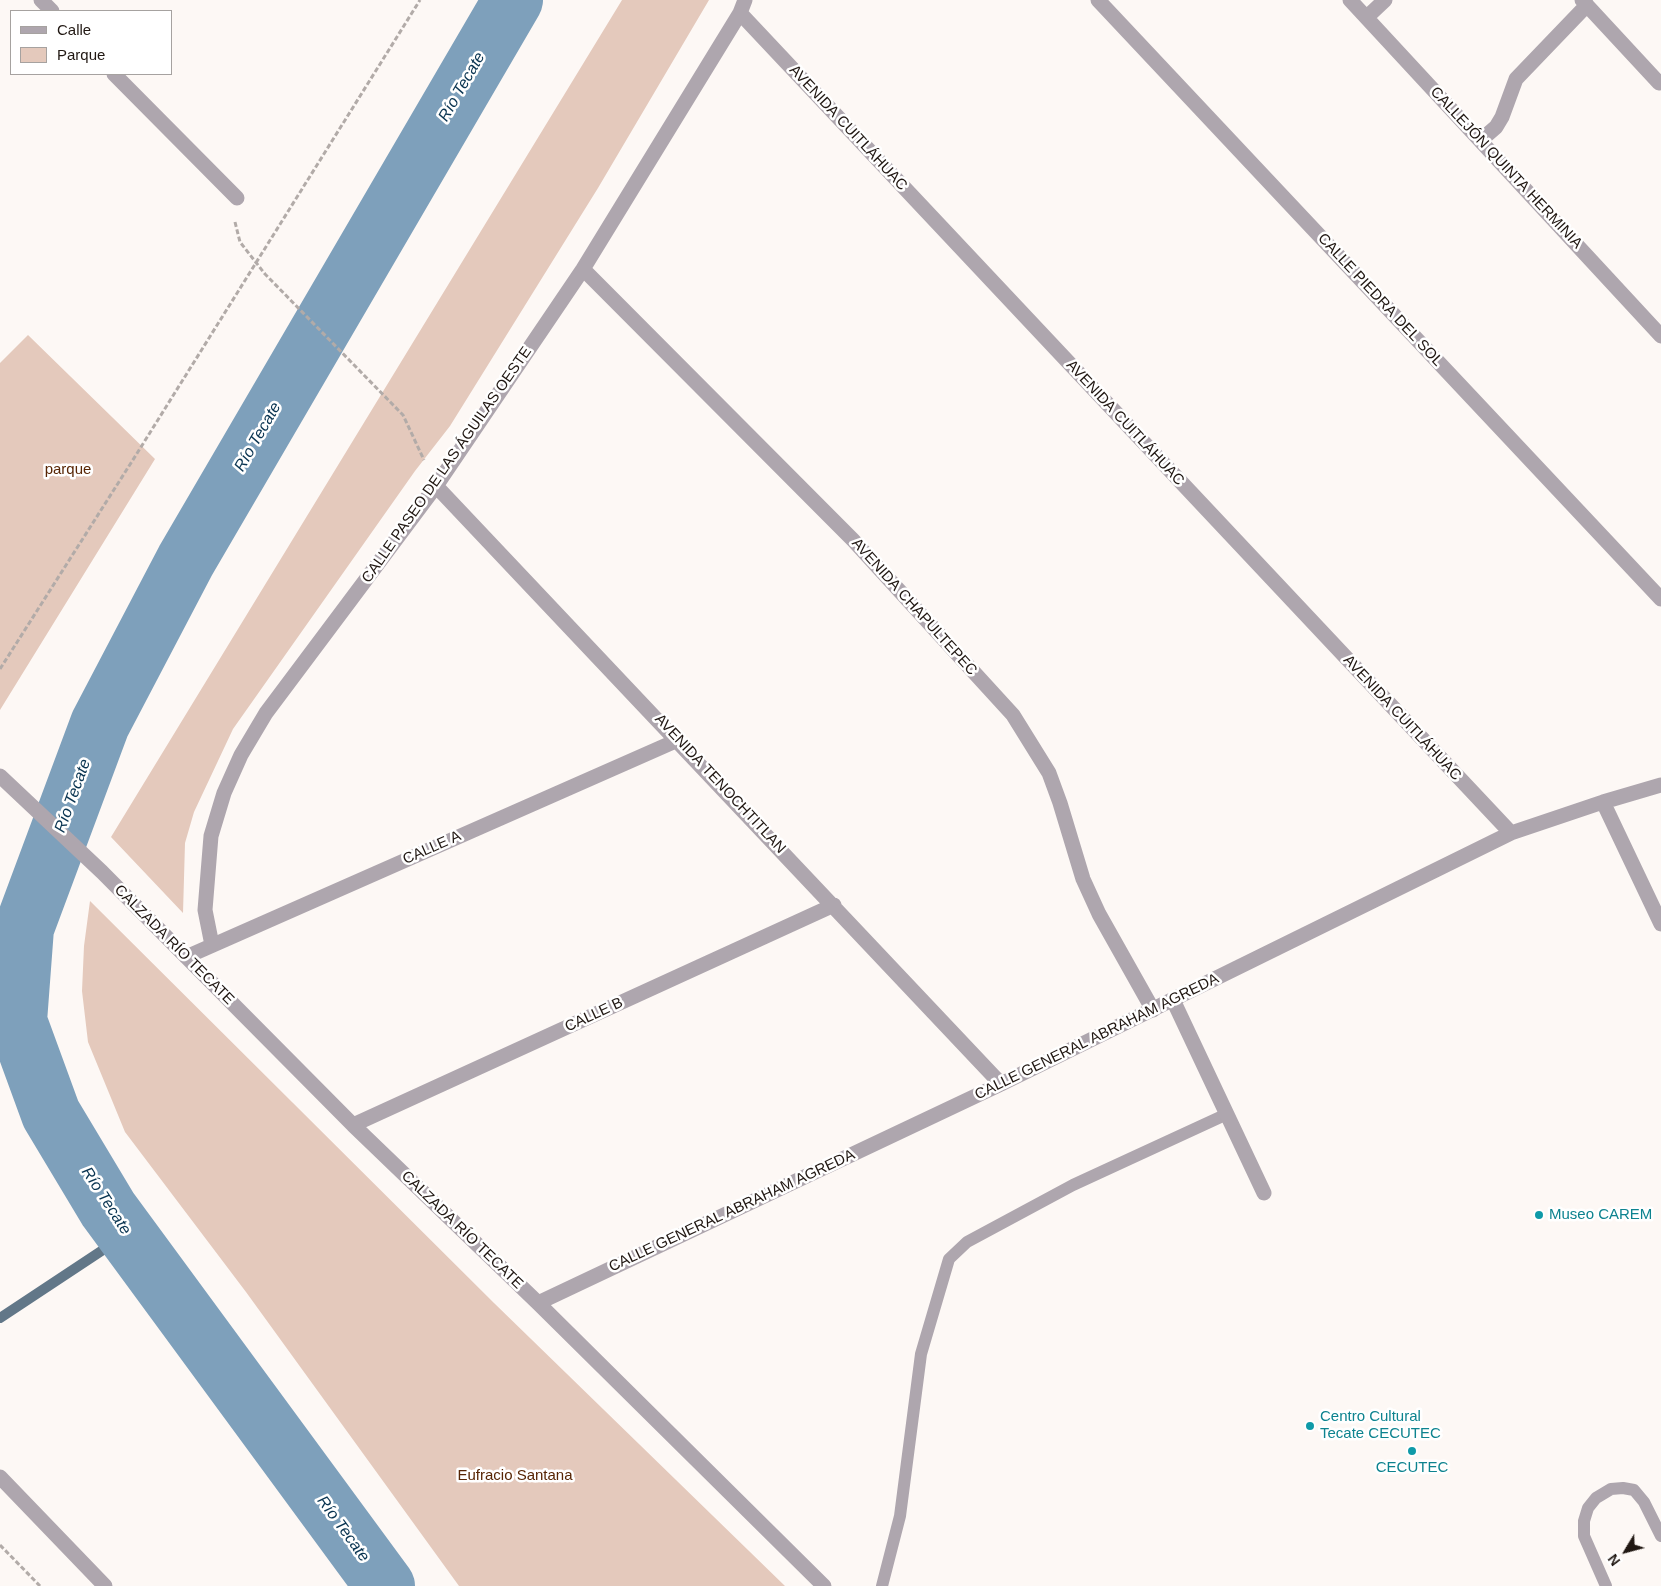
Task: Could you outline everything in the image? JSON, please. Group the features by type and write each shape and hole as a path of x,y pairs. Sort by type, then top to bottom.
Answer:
{"street":[{"path":"41,0 51,10"},
{"name":"CALLE PIEDRA DEL SOL","path":"1098,0 1661,599"},
{"name":"CALLEJÓN QUINTA HERMINIA","path":"1350,0 1661,336"},
{"path":"1367,17 1385,0"},
{"path":"1481,140 1496,127 1502,117 1516,79 1584,2 1659,83"},
{"name":"CALLE PASEO DE LAS ÁGUILAS OESTE","path":"212,945 205,910 211,836 224,793 240,755 266,713 436,486 583,269 742,6"},
{"name":"AVENIDA CUITLÁHUAC","path":"742,6 1511,833"},
{"path":"115,75 237,198"},
{"name":"AVENIDA CHAPULTEPEC","path":"583,269 853,540 1013,715 1049,773 1083,879 1100,914 1153,1010"},
{"name":"AVENIDA TENOCHTITLAN","path":"436,486 834,905 1001,1084"},
{"name":"CALLE A","path":"186,957 678,740"},
{"name":"CALZADA RÍO TECATE","path":"0,776 102,872 353,1125 538,1303 824,1586"},
{"name":"CALLE GENERAL ABRAHAM AGREDA","path":"538,1303 1001,1084 1511,833 1661,785"},
{"path":"1603,802 1661,924"},
{"name":"CALLE B","path":"353,1125 834,905"},
{"path":"1173,1000 1264,1193"},
{"path":"0,1477 105,1586"}],"lane":[{"path":"882,1586 900,1516 921,1354 949,1259 967,1242 1073,1185 1227,1114"},
{"path":"1606,1586 1584,1536 1584,1522 1588,1508 1596,1498 1611,1489 1623,1488 1634,1490 1644,1502 1661,1536"}],"path":[{"path":"0,669 420,0"},
{"path":"237,198 235,226 240,242 265,274 403,415 436,486"},
{"path":"0,1545 40,1586"}],"green space":[{"path":"622,0 709,0 598,188 450,426 415,471 233,729 194,812 185,843 183,913 111,837"},
{"name":"parque","path":"28,335 155,459 0,710 0,363"},
{"name":"Eufracio Santana","path":"90,901 494,1303 785,1586 459,1586 246,1292 125,1132 88,1042 82,991 84,946"}],"waterway":[{"name":"Río Tecate","path":"385,1586 108,1209 51,1114 17,1021 24,928 100,724 186,560 513,0"},
{"path":"0,1318 127,1234"}],"place":[{"name":"Museo CAREM","path":"1539,1215"},
{"name":"Centro Cultural Tecate CECUTEC","path":"1310,1426"},
{"name":"CECUTEC","path":"1412,1451"}]}
